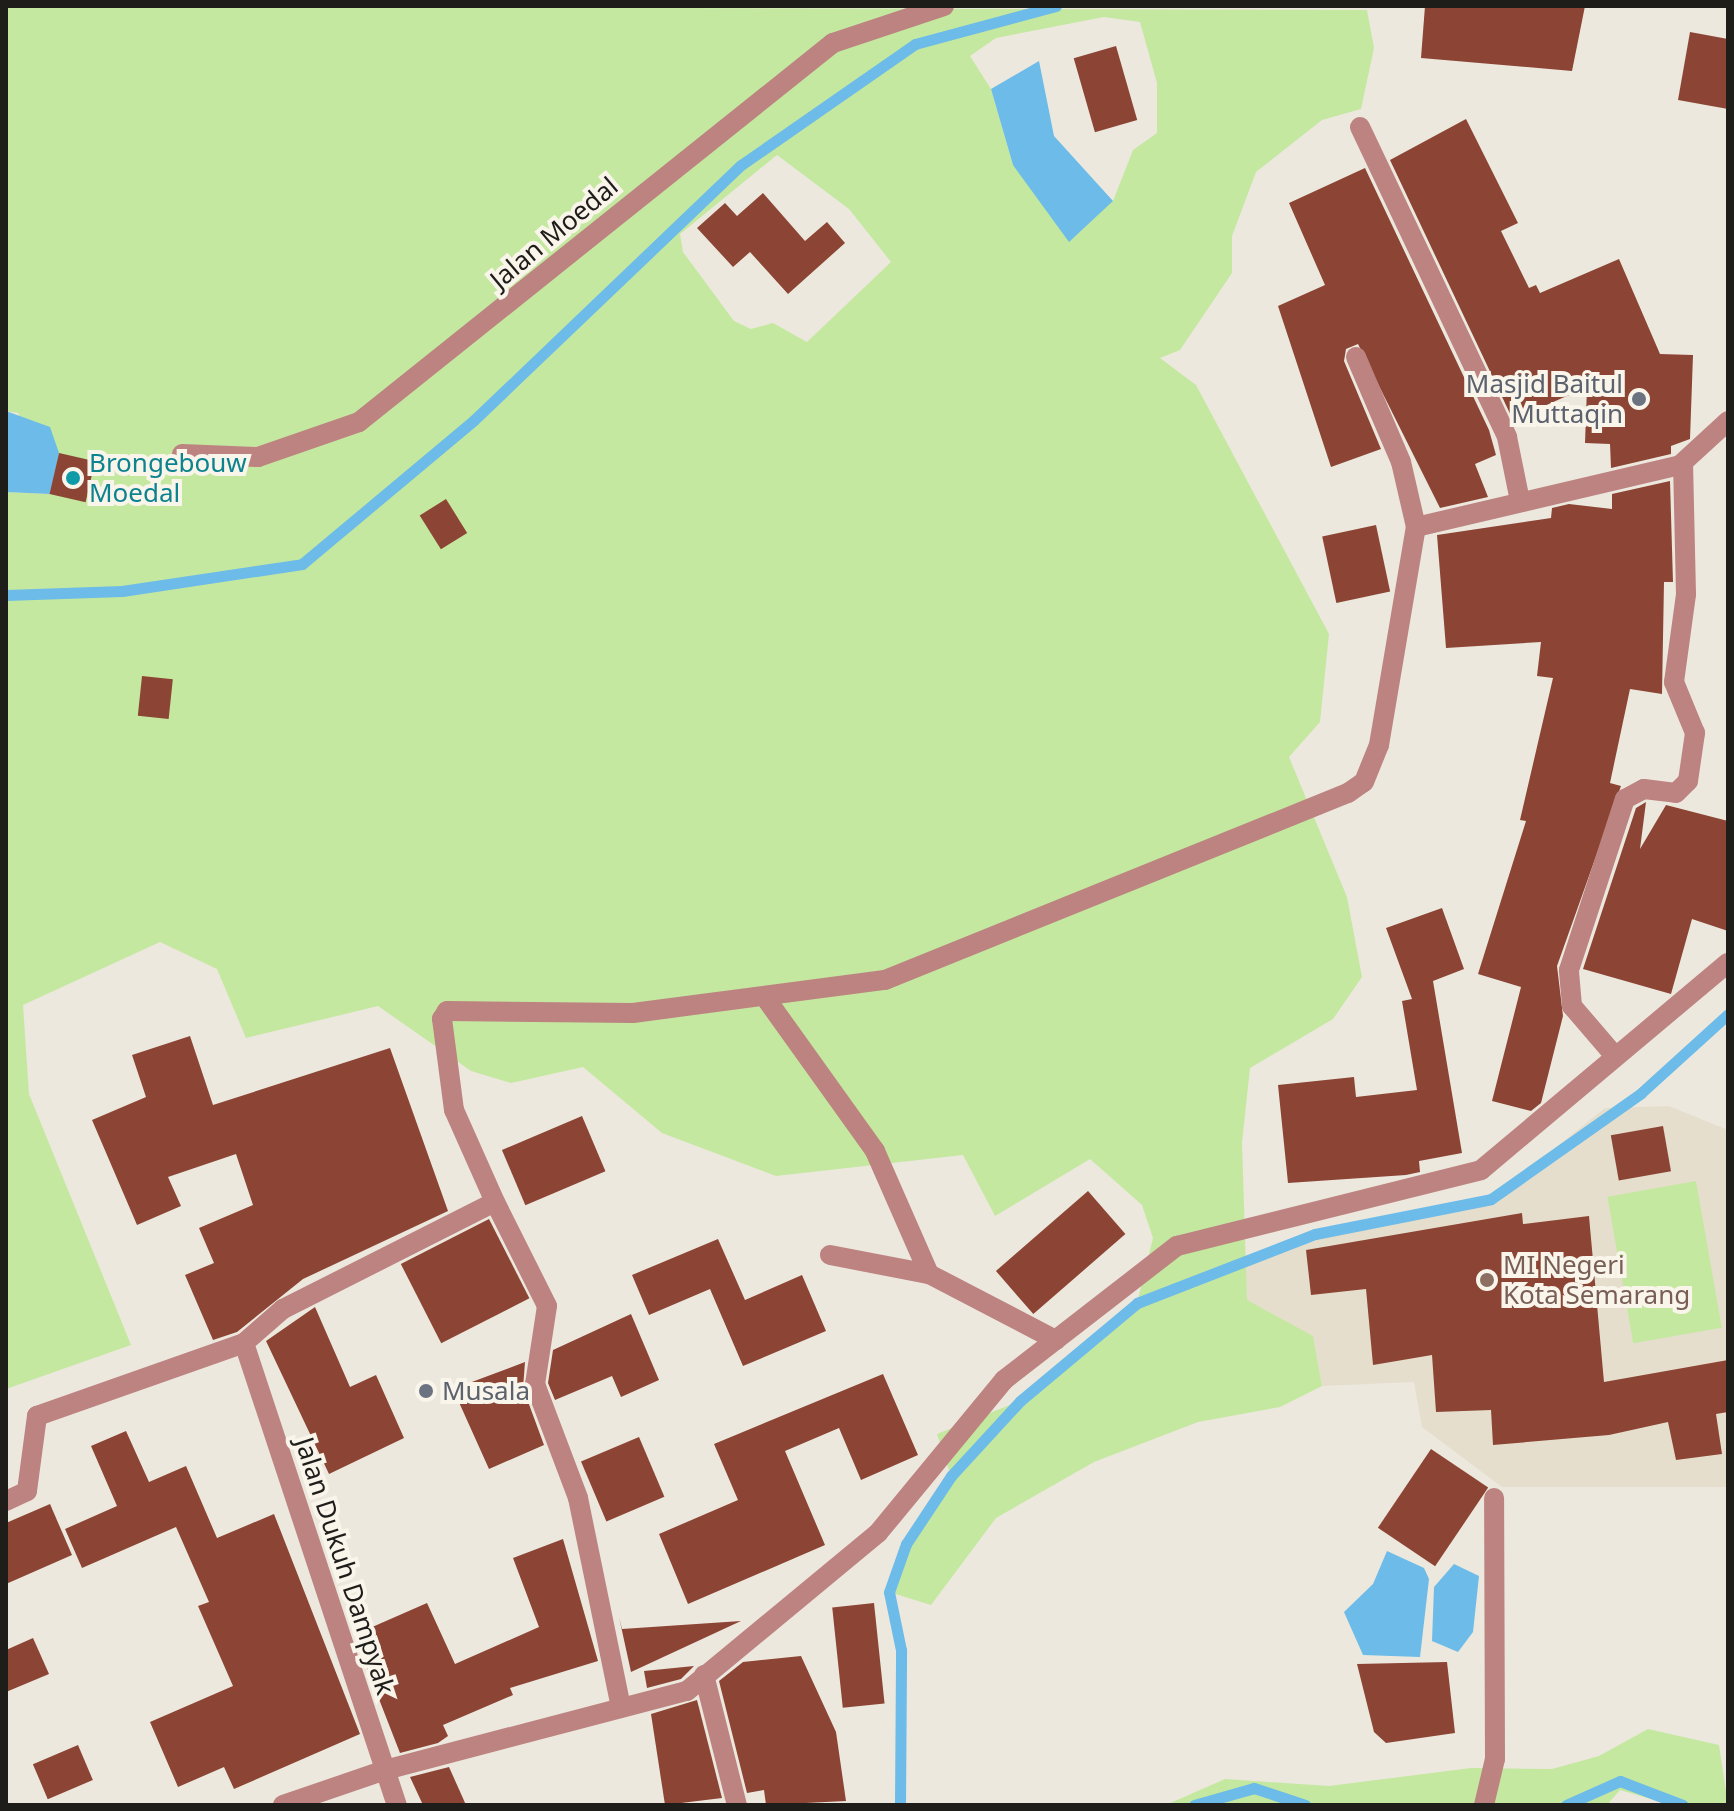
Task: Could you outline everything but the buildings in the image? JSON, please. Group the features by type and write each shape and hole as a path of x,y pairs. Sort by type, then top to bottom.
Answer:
{"street":[{"name":"Jalan Moedal","path":"182,454 258,457 359,422 833,43 944,6"},
{"path":"1360,127 1507,437 1520,501"},
{"path":"621,1708 578,1498 535,1384 547,1306 454,1110 442,1019 447,1011 619,1013 767,1000 885,980 1348,793 1364,782 1379,745 1416,527 1401,462 1356,357"},
{"path":"1416,527 1683,464 1728,421"},
{"path":"1614,1055 1572,1006 1569,970 1625,799 1644,789 1676,793 1688,781 1695,733 1674,682 1686,594 1683,464"},
{"path":"283,1805 385,1770 687,1691 878,1533 1004,1380 1177,1246 1481,1170 1614,1055 1728,963"},
{"path":"767,1000 875,1151 929,1274"},
{"path":"6,1501 27,1491 37,1416 244,1343 283,1309 495,1202"},
{"path":"830,1255 929,1274 1056,1340"},
{"name":"Jalan Dukuh Dampyak","path":"244,1343 397,1805"},
{"path":"1484,1805 1495,1759 1494,1498"},
{"path":"704,1675 737,1805"}],"shaded area":[{"name":"MI Negeri Kota Semarang","path":"1669,1106 1728,1130 1728,1487 1502,1487 1422,1427 1414,1382 1322,1386 1313,1337 1247,1301 1245,1260 1315,1234 1491,1199 1605,1108"}],"green space":[{"path":"6,6 1367,10 1374,48 1361,109 1322,120 1256,172 1232,236 1232,273 1180,350 1160,358 1196,385 1329,634 1320,722 1289,757 1347,897 1362,977 1333,1019 1250,1068 1242,1143 1247,1300 1313,1336 1322,1386 1280,1407 1198,1422 1094,1462 996,1518 931,1605 889,1592 906,1544 951,1476 937,1434 1020,1401 1137,1303 1153,1238 1142,1205 1090,1159 995,1216 963,1155 776,1176 662,1133 583,1067 511,1083 471,1071 378,1006 246,1038 217,969 160,942 23,1005 29,1094 131,1345 6,1389 6,492 50,494 18,413 6,411","holes":["1104,17 1140,22 1157,83 1157,133 1133,150 1113,201 1013,165 991,89 970,56 996,38","777,155 849,209 891,262 807,342 773,323 751,329 734,321 683,252 680,234"]},
{"path":"1696,1181 1722,1328 1633,1343 1607,1197"},
{"path":"1648,1729 1719,1745 1728,1805 1671,1805 1620,1790 1607,1805 1166,1805 1225,1779 1329,1786 1471,1768 1552,1769 1599,1756"}],"water":[{"path":"1039,61 1054,136 1113,201 1069,242 1013,165 991,89"},
{"path":"6,411 50,427 59,453 50,494 6,492"},
{"path":"1387,1551 1424,1568 1429,1579 1420,1657 1363,1655 1344,1612 1373,1584"},
{"path":"1454,1564 1479,1576 1473,1632 1458,1652 1432,1641 1434,1587"}],"waterway":[{"path":"6,595 122,591 302,564 474,420 741,165 915,44 1056,6"},
{"path":"900,1805 901,1650 889,1592 906,1544 951,1476 1020,1401 1137,1303 1315,1234 1491,1199 1641,1093 1728,1014"},
{"path":"1566,1805 1620,1781 1683,1805"},
{"path":"1194,1805 1254,1788 1305,1805"}],"place":[{"name":"Masjid Baitul Muttaqin","path":"1639,399"},
{"name":"Brongebouw Moedal","path":"73,478"},
{"name":"MI Negeri Kota Semarang","path":"1487,1280"},
{"name":"Musala","path":"426,1391"}]}
